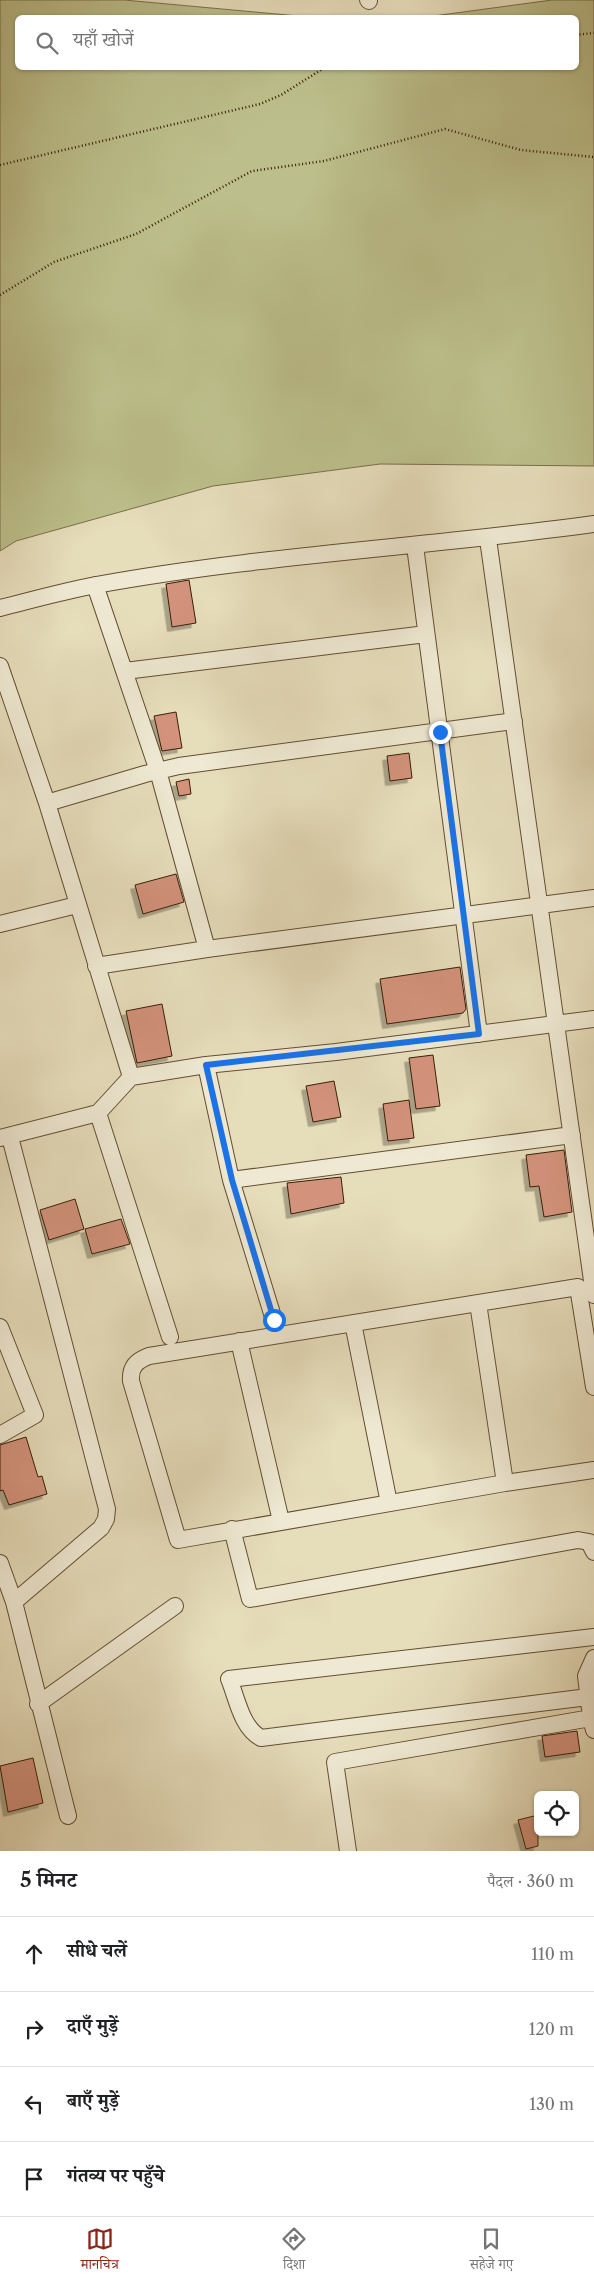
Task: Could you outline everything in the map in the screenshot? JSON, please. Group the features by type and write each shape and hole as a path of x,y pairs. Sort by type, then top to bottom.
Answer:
{"street":[{"path":"0,608 95,585 256,562 488,539 594,524"},
{"path":"488,539 594,1295"},
{"path":"415,546 479,1034"},
{"path":"95,585 158,771 208,949"},
{"path":"125,670 426,634"},
{"path":"0,666 3,684 47,803 76,905 131,1077"},
{"path":"47,803 158,771 514,722"},
{"path":"96,966 208,949 594,898"},
{"path":"0,924 76,905"},
{"path":"14,1602 101,1528 106,1519 107,1509 5,1138 98,1113 131,1077 206,1065 594,1020"},
{"path":"206,1065 232,1180 274,1320"},
{"path":"98,1113 170,1338"},
{"path":"232,1180 572,1135"},
{"path":"594,1387 578,1287 149,1356 134,1364 131,1372 131,1381 178,1540 389,1502 594,1470"},
{"path":"478,1303 505,1483"},
{"path":"353,1323 389,1502"},
{"path":"0,1327 35,1415 0,1434"},
{"path":"239,1341 281,1521"},
{"path":"232,1529 250,1599 578,1540 589,1542 594,1552"},
{"path":"0,1563 14,1602 38,1704 68,1816"},
{"path":"38,1704 174,1606"},
{"path":"588,1698 261,1738 251,1732 246,1724 229,1678 594,1637"},
{"path":"348,1851 334,1762 593,1724 586,1676 594,1658"}],"path":[{"path":"579,35 594,33"},
{"path":"0,165 260,104 282,95 321,70"},
{"path":"0,295 54,262 136,234 252,171 324,161 445,129 521,150 594,157"}],"green space":[{"path":"0,0 124,0 287,15 15,15 15,70 579,70 579,15 441,15 552,0 594,0 594,466 380,464 213,486 16,541 0,551"}],"building":[{"path":"189,580 196,623 172,627 166,584"},
{"path":"176,712 182,748 162,751 154,716"},
{"path":"409,753 412,778 390,781 387,756"},
{"path":"189,779 191,794 179,796 176,782"},
{"path":"176,874 184,902 143,914 135,885"},
{"path":"460,967 466,1009 463,1013 387,1024 380,979"},
{"path":"162,1004 172,1056 137,1063 126,1011"},
{"path":"433,1055 440,1106 416,1109 409,1058"},
{"path":"334,1081 341,1117 313,1122 306,1086"},
{"path":"409,1100 414,1138 388,1141 383,1104"},
{"path":"564,1150 572,1212 544,1217 539,1186 530,1187 526,1155"},
{"path":"341,1177 344,1203 291,1214 287,1183"},
{"path":"75,1199 84,1229 49,1240 40,1210"},
{"path":"121,1219 130,1244 92,1254 85,1229"},
{"path":"26,1437 38,1477 42,1476 47,1494 9,1505 3,1490 0,1491 0,1445"},
{"path":"577,1731 580,1752 545,1757 542,1736"},
{"path":"33,1758 43,1803 8,1812 0,1766"},
{"path":"534,1816 534,1836 538,1836 538,1846 526,1849 518,1820"}],"route":[{"path":"274,1320 232,1180 206,1065 336,1052 479,1034 462,915 440,732"}]}
